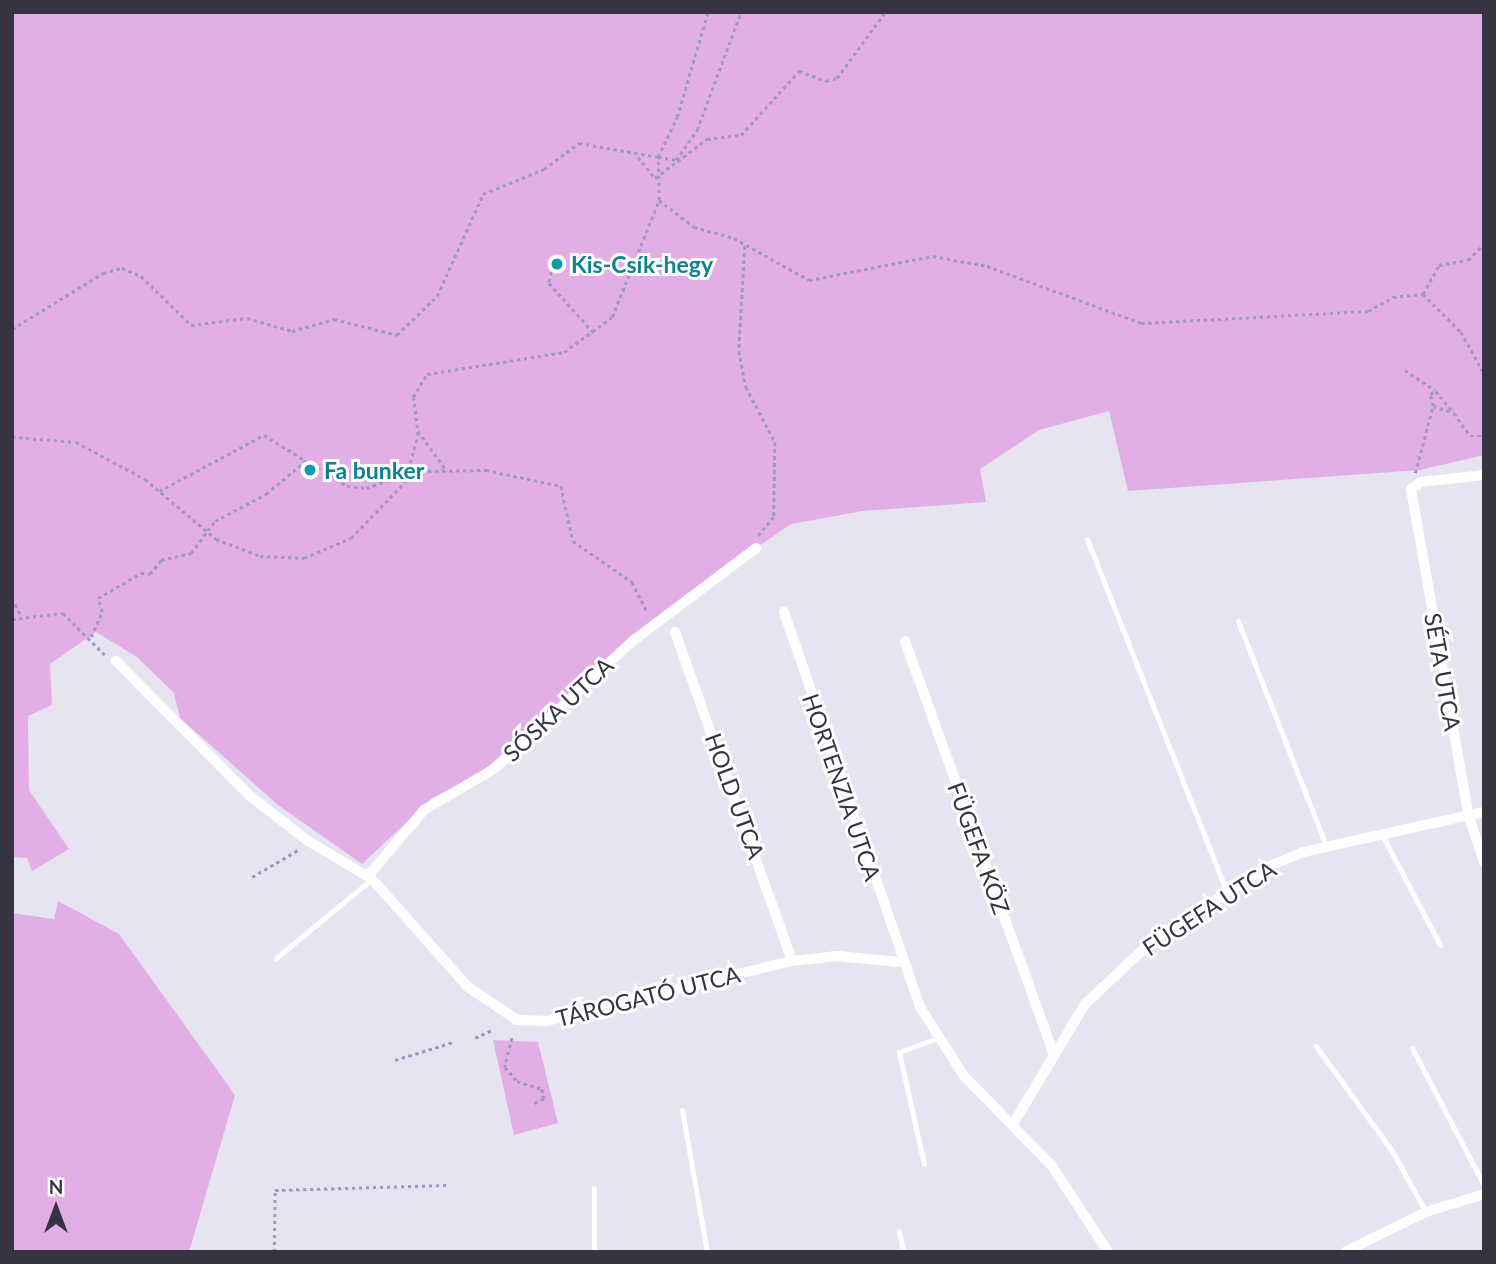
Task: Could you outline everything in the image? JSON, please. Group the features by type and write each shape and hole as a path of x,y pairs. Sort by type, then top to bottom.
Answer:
{"street":[{"path":"1416,483 1484,475"},
{"name":"SÉTA UTCA","path":"1416,483 1411,493 1469,817 1484,862"},
{"name":"SÓSKA UTCA","path":"370,877 424,810 494,769 656,621 756,548"},
{"name":"HORTENZIA UTCA","path":"783,612 899,962 938,1038 964,1076 1015,1121 1108,1252"},
{"name":"HOLD UTCA","path":"675,632 792,961"},
{"name":"FÜGEFA KÖZ","path":"905,641 1054,1055"},
{"name":"TÁROGATÓ UTCA","path":"116,661 208,758 310,843 370,877 468,987 517,1020 547,1021 792,961 837,956 899,962"},
{"name":"FÜGEFA UTCA","path":"1015,1121 1085,1004 1120,967 1227,893 1265,868 1326,846 1380,830 1469,817 1484,812"},
{"path":"1345,1252 1426,1212 1484,1194"}],"lane":[{"path":"1087,539 1227,893"},
{"path":"1238,621 1326,846"},
{"path":"1380,830 1440,945"},
{"path":"276,958 370,877"},
{"path":"924,1164 899,1052 938,1038"},
{"path":"1316,1046 1426,1212"},
{"path":"1412,1048 1484,1185"},
{"path":"682,1110 707,1252"},
{"path":"594,1188 594,1252"},
{"path":"899,1231 903,1252"}],"path":[{"path":"12,437 76,442 159,491 204,531 260,556 309,557 357,533 409,472 418,431 412,402 427,374 542,359 594,333 624,302 659,200 655,178 658,157 677,117 708,12"},
{"path":"676,160 709,109 741,12"},
{"path":"655,178 707,139 752,128 771,97 799,72 826,81 837,78 885,12"},
{"path":"12,329 103,273 122,268 147,281 191,325 247,318 292,331 334,319 395,336 437,296 483,194 544,169 579,143 638,158 676,160"},
{"path":"638,158 655,178"},
{"path":"659,200 694,227 746,245 814,281 933,256 987,266 1141,323 1221,314 1254,318 1265,312 1317,316 1423,294 1439,265 1468,260 1484,244"},
{"path":"746,245 739,351 745,385 775,442 774,517 753,540 756,548"},
{"path":"554,265 549,283 594,333"},
{"path":"1423,294 1461,332 1484,373"},
{"path":"1405,370 1437,392 1468,434 1484,436"},
{"path":"1416,483 1433,406 1430,393 1437,392"},
{"path":"1433,406 1454,413"},
{"path":"418,431 447,471"},
{"path":"159,491 260,435 309,458 321,473 347,486 366,488 409,472 447,471 506,472 561,485 573,541 632,582 637,602 656,621"},
{"path":"91,637 102,612 98,598 141,573 150,574 161,560 191,553 204,531 266,494 309,458"},
{"path":"12,598 20,615"},
{"path":"12,619 20,615 63,613 116,661"},
{"path":"252,877 310,843"},
{"path":"475,1038 494,1029"},
{"path":"512,1038 505,1067 517,1081 542,1089 544,1099 534,1104"},
{"path":"395,1060 453,1042"},
{"path":"274,1252 275,1189 447,1185"}],"shaded area":[{"path":"12,12 1484,12 1484,455 1420,470 1128,491 1109,411 1039,430 980,469 986,502 863,511 791,524 663,612 481,773 432,798 362,864 278,805 180,718 174,693 137,657 96,632 50,664 52,705 28,716 29,790 69,849 32,871 27,858 12,857"},
{"path":"58,901 119,934 235,1095 189,1252 12,1252 12,913 54,919"},
{"path":"493,1040 538,1042 558,1123 514,1135"}],"place":[{"name":"Kis-Csík-hegy","path":"557,264"},
{"name":"Fa bunker","path":"310,470"}]}
